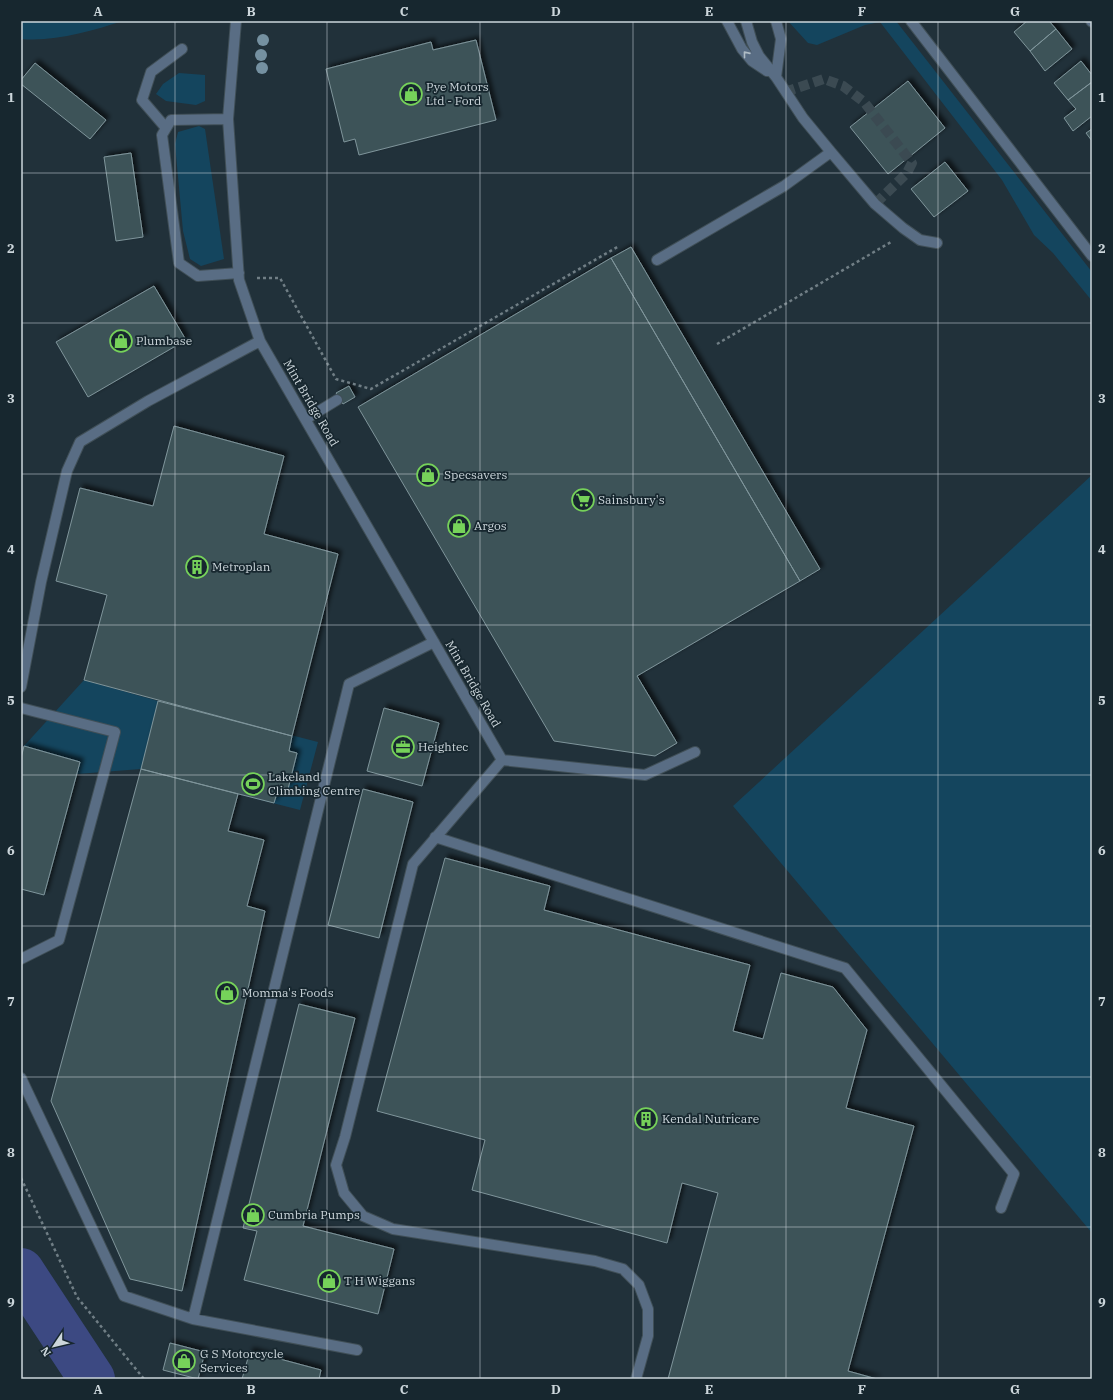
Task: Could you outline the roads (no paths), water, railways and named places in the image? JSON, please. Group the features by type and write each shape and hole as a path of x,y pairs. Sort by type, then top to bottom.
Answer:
{"street":[{"name":"Mint Bridge Road","path":"236,21 228,119 239,276 260,341 502,760"},
{"path":"727,21 742,49 752,61 776,77"},
{"path":"746,21 752,42 759,56 831,152 875,204 903,228 920,240 937,243"},
{"path":"776,21 781,39 776,77"},
{"path":"911,21 1092,256"},
{"path":"166,128 142,100 152,72 182,49"},
{"path":"228,119 171,120 162,135 179,263 198,276 239,276"},
{"path":"657,260 784,186 831,152"},
{"path":"21,687 41,582 65,478 80,442 148,401 260,341"},
{"path":"306,419 336,400"},
{"path":"193,1319 349,684 434,642"},
{"path":"21,708 115,732 59,940 21,959"},
{"path":"636,1379 648,1336 648,1310 639,1285 622,1269 595,1261 392,1229 363,1216 344,1193 336,1165 345,1137 412,864 435,837 502,760 645,776 695,752"},
{"path":"435,837 844,968 1014,1174 1001,1208"},
{"path":"21,1078 124,1296 193,1319 357,1350"}],"waterway":[{"path":"21,1271 92,1379"}],"tunnel":[{"path":"785,92 824,79 843,86 864,102 912,163 907,173 875,204"}],"place":[{"name":"Pye Motors Ltd - Ford","path":"411,94"},
{"name":"Plumbase","path":"121,341"},
{"name":"Specsavers","path":"428,475"},
{"name":"Sainsbury's","path":"583,500"},
{"name":"Argos","path":"459,526"},
{"name":"Metroplan","path":"197,567"},
{"name":"Heightec","path":"403,747"},
{"name":"Lakeland Climbing Centre","path":"253,784"},
{"name":"Momma's Foods","path":"227,993"},
{"name":"Kendal Nutricare","path":"646,1119"},
{"name":"Cumbria Pumps","path":"253,1215"},
{"name":"T H Wiggans","path":"329,1281"},
{"name":"G S Motorcycle Services","path":"184,1361"}]}
